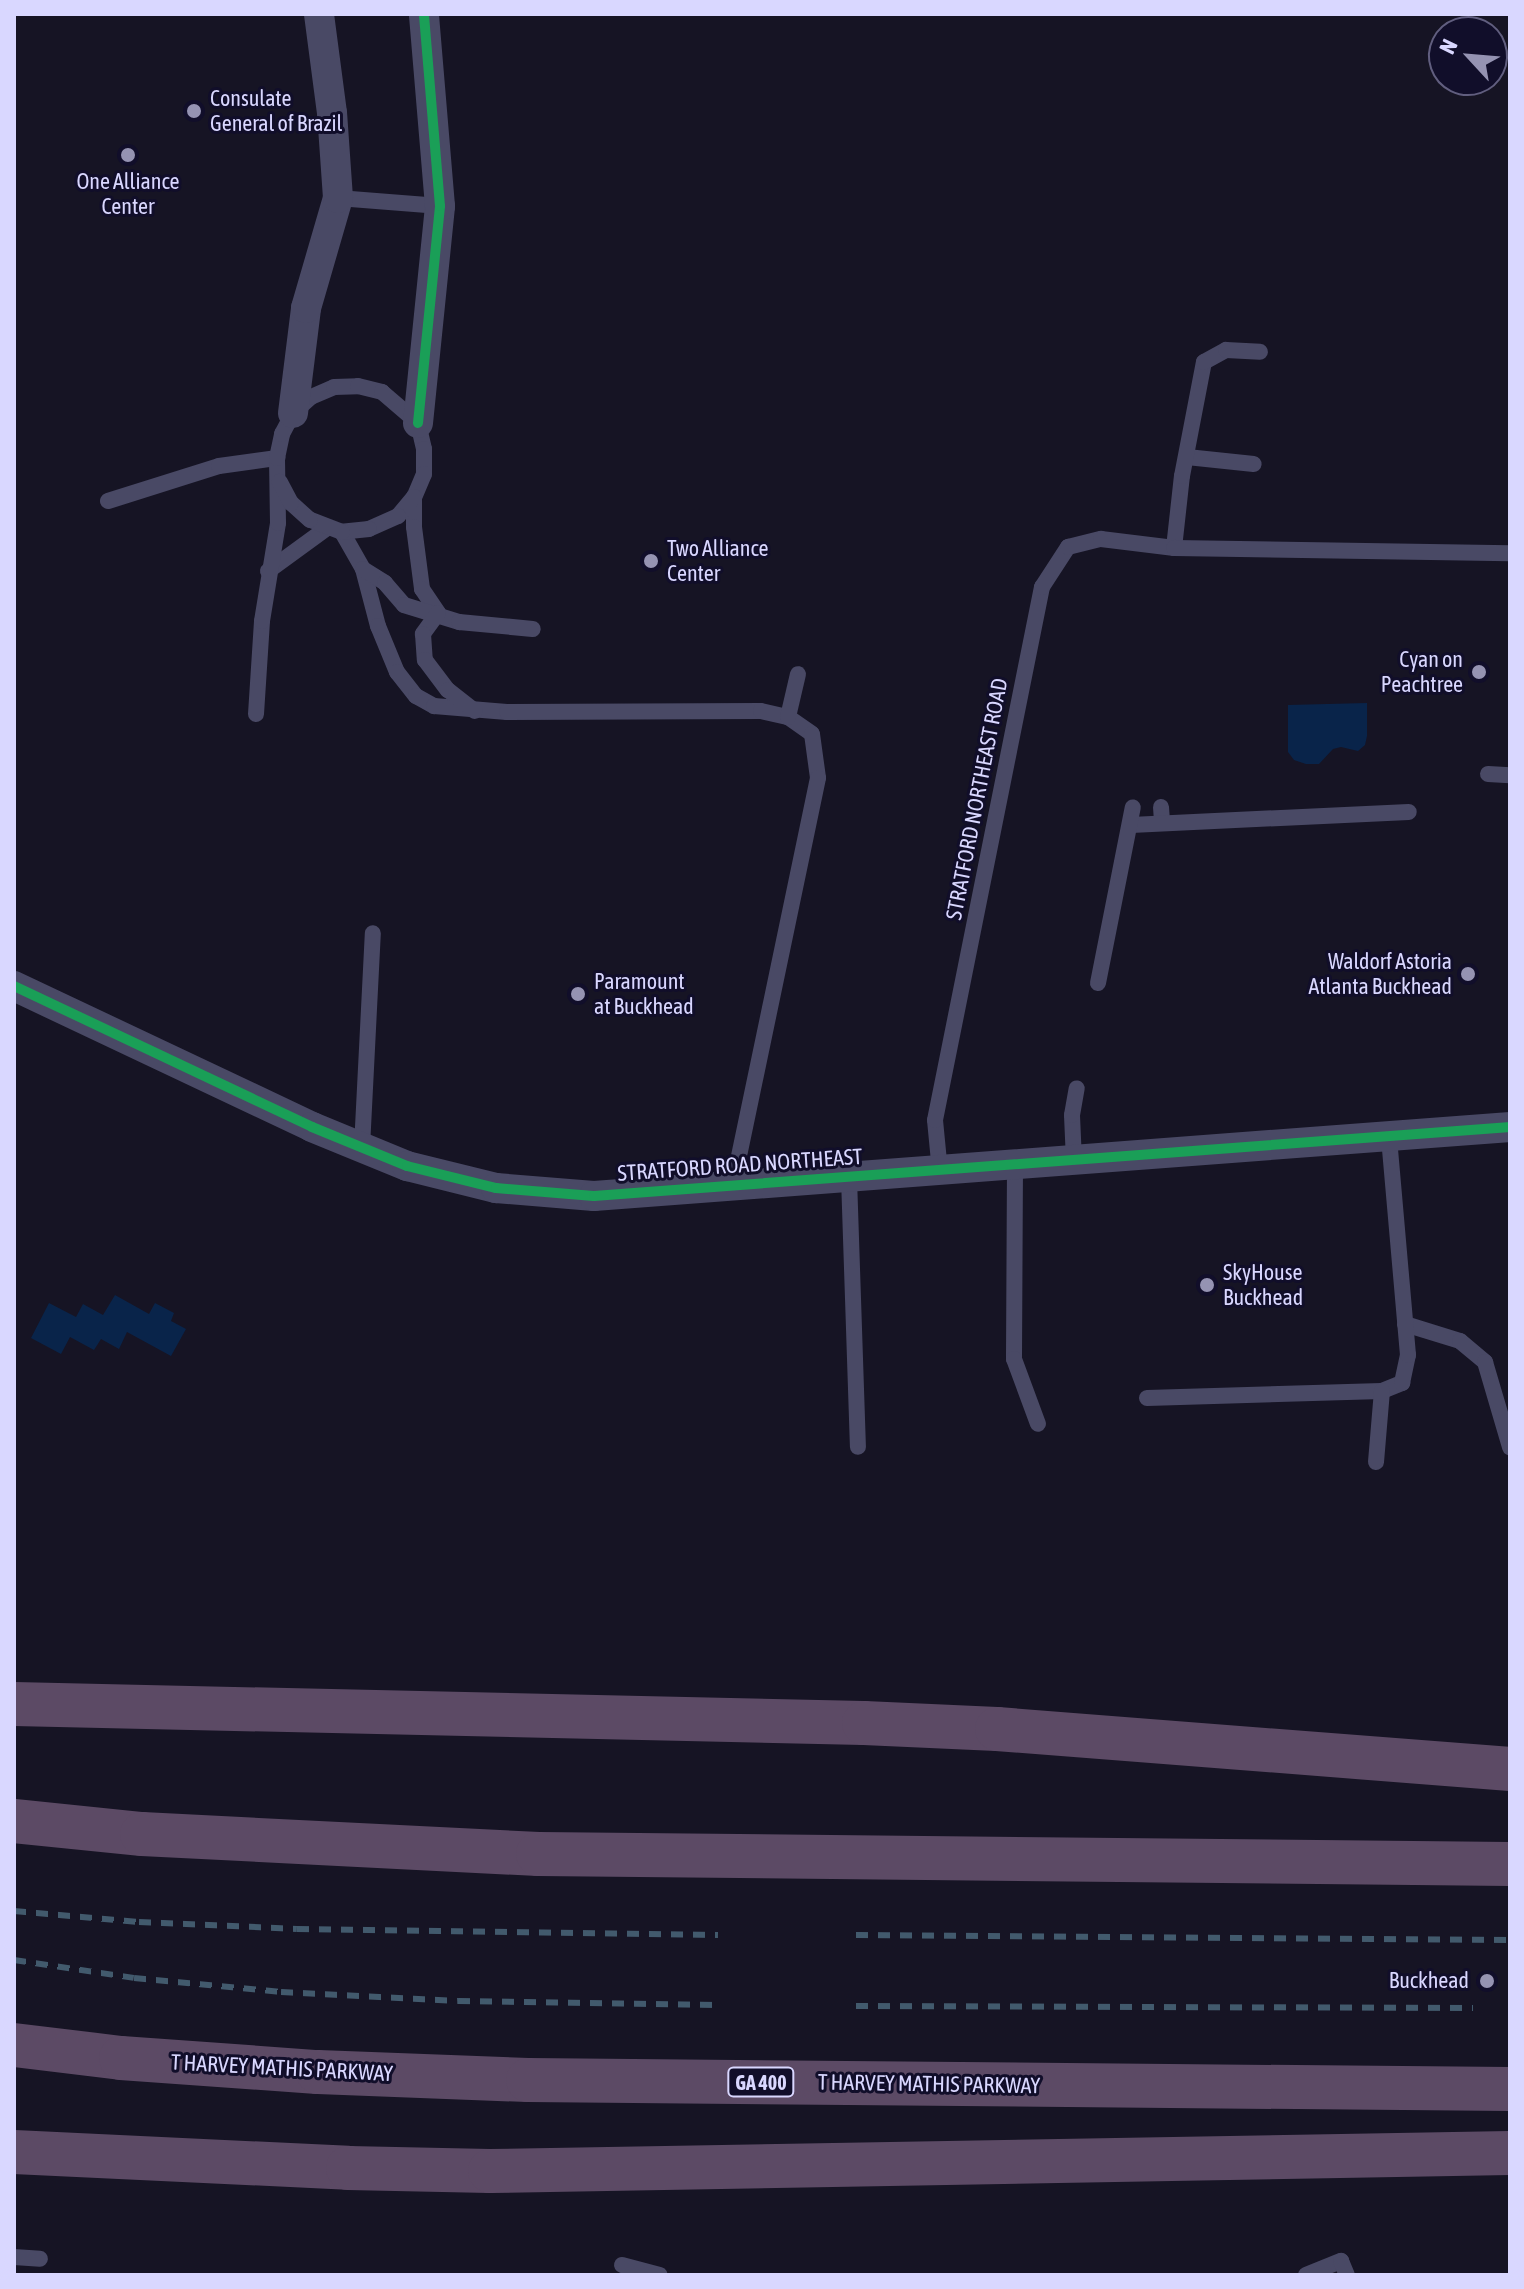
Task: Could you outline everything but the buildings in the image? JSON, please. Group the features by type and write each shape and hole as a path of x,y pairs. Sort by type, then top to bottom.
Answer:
{"highway":[{"path":"14,1704 864,1723 997,1729 1510,1769"},
{"path":"14,1821 187,1837 538,1854 1510,1864"},
{"name":"T HARVEY MATHIS PARKWAY","path":"14,2045 121,2058 303,2071 513,2079 1510,2089"},
{"path":"14,2152 348,2168 490,2171 1510,2153"}],"street":[{"path":"293,413 306,308 338,198 332,113 319,14"},
{"path":"418,423 440,206 424,14"},
{"name":"STRATFORD ROAD NORTHEAST","path":"14,986 407,1166 496,1188 594,1196 1510,1127"}],"lane":[{"path":"338,198 440,206"},
{"path":"1174,548 1204,362 1226,350 1260,352"},
{"path":"256,714 268,571 278,523 280,482 277,458 282,434 293,413 311,397 334,387 358,386 382,392 418,423 424,449 424,474 414,497 398,516 369,529 334,530 310,520 291,503 280,482"},
{"path":"1187,457 1254,464"},
{"path":"108,501 219,466 277,458"},
{"path":"414,497 414,527 422,589 438,613"},
{"path":"334,530 363,569 385,583 404,605 459,622 533,629"},
{"path":"268,571 334,530"},
{"name":"STRATFORD NORTHEAST ROAD","path":"940,1172 935,1120 1042,587 1068,547 1101,539 1174,548 1510,553"},
{"path":"363,569 378,626 404,685 434,706 475,711 761,711 788,717 812,734 818,778 733,1184"},
{"path":"438,613 423,634 425,660 448,690 475,711"},
{"path":"788,717 798,674"},
{"path":"1488,774 1510,775"},
{"path":"1098,983 1133,807"},
{"path":"1131,825 1162,815 1409,812"},
{"path":"362,1147 373,933"},
{"path":"1074,1161 1072,1115 1077,1088"},
{"path":"1147,1398 1382,1391 1402,1383 1408,1355 1389,1137"},
{"path":"1015,1165 1014,1359 1038,1424"},
{"path":"849,1178 858,1447"},
{"path":"1405,1324 1460,1341 1485,1362 1510,1447"},
{"path":"1376,1462 1382,1391"},
{"path":"14,2257 40,2259"},
{"path":"1306,2275 1341,2261 1347,2275"},
{"path":"622,2265 660,2275"}],"water":[{"path":"1367,703 1367,736 1365,745 1358,751 1341,747 1333,749 1319,764 1294,760 1288,752 1288,705"},
{"path":"115,1295 149,1314 155,1303 174,1313 171,1321 186,1329 171,1356 127,1332 119,1349 101,1339 94,1350 70,1337 61,1354 31,1338 49,1303 76,1317 83,1304 103,1315"}],"railway":[{"path":"14,1911 139,1922 297,1929 718,1935"},
{"path":"856,1935 1510,1940"},
{"path":"14,1960 134,1978 281,1992 458,2001 717,2005"},
{"path":"856,2006 1473,2008"}],"cycle path":[{"path":"418,423 440,206 424,14"},
{"path":"14,986 312,1127 407,1166 496,1188 594,1196 1510,1127"}],"place":[{"name":"Consulate General of Brazil","path":"194,111"},
{"name":"One Alliance Center","path":"128,155"},
{"name":"Two Alliance Center","path":"651,561"},
{"name":"Cyan on Peachtree","path":"1479,672"},
{"name":"Waldorf Astoria Atlanta Buckhead","path":"1468,974"},
{"name":"Paramount at Buckhead","path":"578,994"},
{"name":"SkyHouse Buckhead","path":"1207,1285"},
{"name":"Buckhead","path":"1487,1981"}]}
